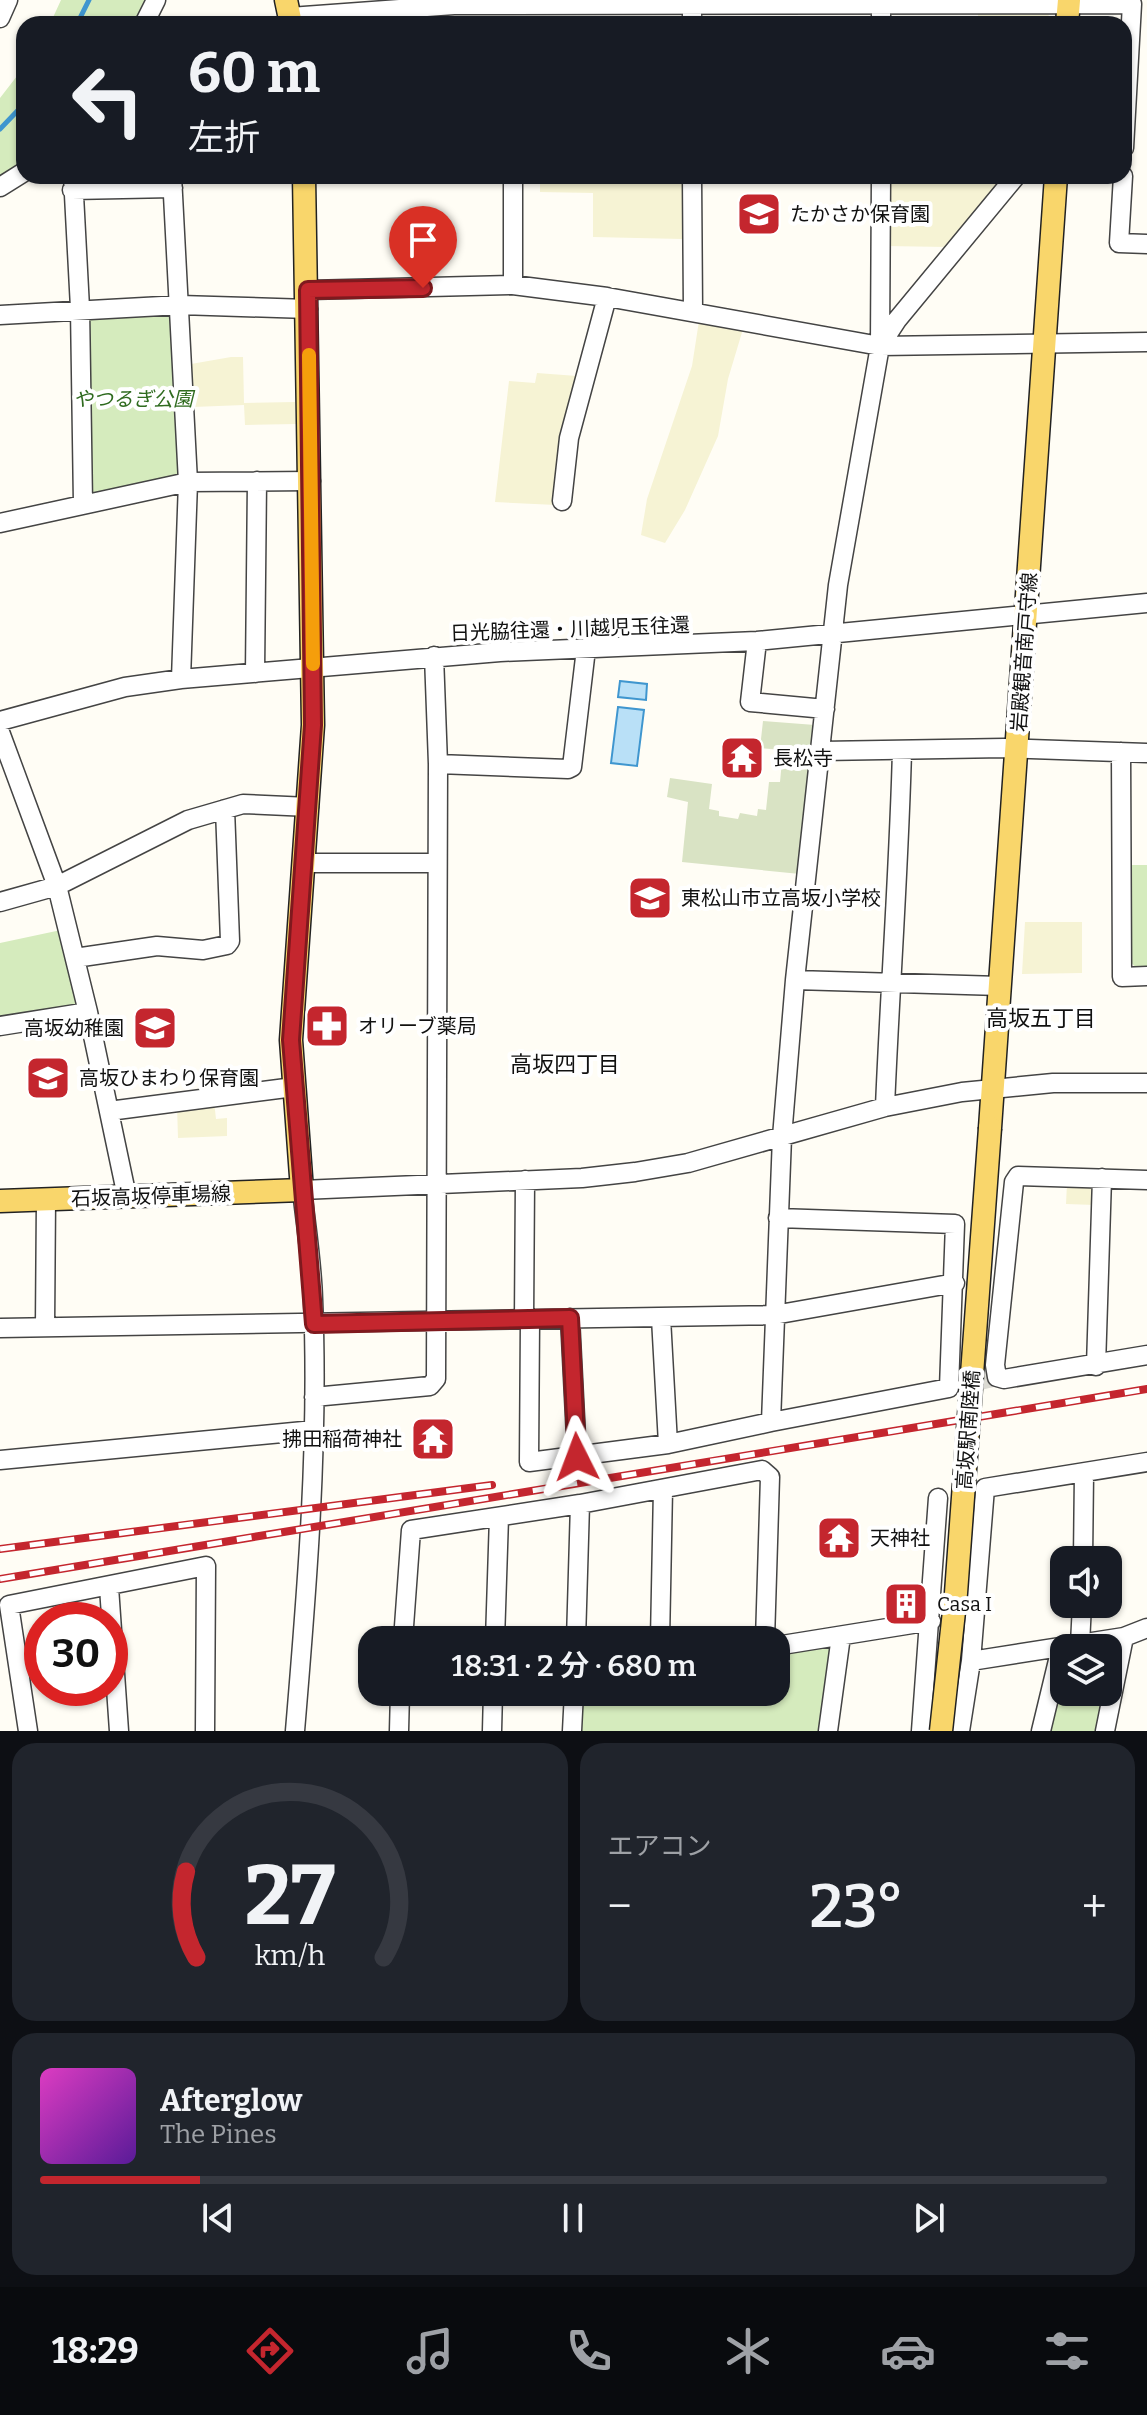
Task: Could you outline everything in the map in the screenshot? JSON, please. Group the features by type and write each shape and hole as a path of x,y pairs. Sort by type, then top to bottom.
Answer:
{"main road":[{"path":"302,1190 291,997 309,807 313,669 304,184"},
{"name":"岩殿観音南戸守線","path":"990,1128 1055,184"},
{"name":"高坂駅南陸橋","path":"941,1731 956,1593 990,1128"},
{"name":"石坂高坂停車場線","path":"0,1201 302,1190"}],"street":[{"path":"289,14 512,2 692,1 881,2 1068,9 1132,4 1131,16"},
{"path":"72,184 80,308 83,504"},
{"path":"173,184 188,482 181,679"},
{"path":"513,184 513,285"},
{"path":"692,184 693,311"},
{"path":"771,1422 782,1137 795,980 822,751 832,634 849,512 880,346 881,184"},
{"path":"880,346 897,320 1009,184"},
{"path":"1123,184 1119,243 1147,244"},
{"path":"0,315 80,308 308,300 513,285 693,311 880,346 1147,342"},
{"path":"562,501 569,438 607,297"},
{"path":"255,673 257,481"},
{"path":"0,523 188,482 311,481"},
{"name":"日光脇往還・川越児玉往還","path":"0,721 125,687 181,679 434,656 757,641 1147,603"},
{"path":"757,641 750,702 825,709"},
{"path":"438,764 572,767 586,649"},
{"path":"314,1397 430,1386 436,1379 438,764 434,656"},
{"path":"0,732 57,886 88,1012 127,1197"},
{"path":"822,751 1017,748 1147,753"},
{"path":"885,1107 902,750"},
{"path":"1121,752 1122,977 1147,976"},
{"path":"0,902 57,886 188,820 243,804 309,807"},
{"path":"75,958 157,946 191,950 227,945 230,941 225,809"},
{"path":"303,863 436,863"},
{"path":"795,980 889,980 1000,986"},
{"path":"0,1026 88,1012"},
{"path":"295,1731 314,1430 314,1324 302,1190 582,1178 649,1169 782,1137 885,1107 994,1087 1147,1083"},
{"path":"109,1111 294,1087"},
{"path":"1147,1180 1023,1174 1014,1182 995,1365 997,1377 1004,1379 1096,1366 1147,1355"},
{"path":"1096,1366 1102,1178"},
{"path":"525,1180 529,1462 668,1444 949,1388 955,1224 778,1218"},
{"path":"45,1327 46,1199"},
{"path":"0,1328 774,1315 955,1283"},
{"path":"570,1318 577,1457"},
{"path":"661,1318 668,1444"},
{"path":"0,1460 314,1430"},
{"path":"960,1731 971,1661 985,1488 1147,1462"},
{"path":"404,1626 411,1530 580,1504 762,1470 770,1477 765,1626"},
{"path":"1083,1546 1084,1473"},
{"path":"660,1626 663,1489"},
{"path":"921,1731 938,1498"},
{"path":"576,1626 580,1504"},
{"path":"495,1626 499,1517"},
{"path":"28,1731 9,1605 206,1566 205,1731"},
{"path":"109,1587 119,1731"},
{"path":"790,1644 931,1621"},
{"path":"1105,1731 1124,1637 1147,1628"},
{"path":"828,1731 841,1636"},
{"path":"971,1661 1050,1650"},
{"path":"1041,1731 1050,1694"},
{"path":"399,1731 400,1706"},
{"path":"492,1731 493,1706"},
{"path":"572,1731 573,1706"}],"shaded area":[{"path":"1049,11 1049,16 978,16 978,12"},
{"path":"540,184 683,184 682,239 593,237 593,193 540,192"},
{"path":"885,184 999,184 947,247 885,246"},
{"path":"699,321 743,329 728,379 718,436 685,510 665,543 641,535 647,499 692,366"},
{"path":"243,357 244,403 295,402 296,424 245,425 244,405 193,407 191,364"},
{"path":"537,373 577,376 556,505 495,502 509,381 535,383"},
{"path":"1025,922 1082,922 1082,973 1022,974"},
{"path":"214,1101 216,1119 227,1118 227,1136 178,1138 177,1106"},
{"path":"1067,1183 1091,1184 1096,1189 1095,1205 1066,1204"}],"green space":[{"path":"61,0 147,0 139,16 54,16"},
{"path":"16,77 16,167 0,176 0,98"},
{"name":"やつるぎ公園","path":"169,312 174,317 181,470 177,477 96,495 89,490 88,319"},
{"path":"763,721 815,725 800,874 682,862 688,802 667,797 670,778 712,784 709,809 719,811 719,816 738,819 740,813 757,816 758,809 766,810 769,782 780,782 783,750 760,748"},
{"path":"1129,865 1147,865 1147,968 1136,968 1128,959"},
{"path":"61,930 79,1001 75,1007 0,1018 0,943"},
{"path":"828,1645 834,1652 821,1731 579,1731 580,1706 790,1706 790,1651"},
{"path":"1054,1706 1102,1706 1096,1731 1048,1731"}],"water":[{"path":"620,681 647,684 646,700 618,697"},
{"path":"618,707 644,710 637,766 611,763"}],"waterway":[{"path":"81,16 89,0"},
{"path":"0,129 16,112"}],"tunnel":[{"path":"949,1388 997,1377"}],"railway":[{"path":"0,1579 1147,1389"},
{"path":"0,1549 492,1485"}],"slow traffic":[{"path":"309,355 313,664"}],"place":[{"name":"たかさか保育園","path":"759,214"},
{"name":"長松寺","path":"742,758"},
{"name":"東松山市立高坂小学校","path":"650,898"},
{"name":"オリーブ薬局","path":"327,1026"},
{"name":"高坂幼稚園","path":"155,1028"},
{"name":"高坂ひまわり保育園","path":"48,1078"},
{"name":"拂田稲荷神社","path":"433,1439"},
{"name":"天神社","path":"839,1538"},
{"name":"Casa I","path":"906,1604"}],"district":[{"name":"高坂五丁目","path":"1041,1018"},
{"name":"高坂四丁目","path":"565,1064"}],"route":[{"path":"423,288 308,290 314,590 313,725 309,807 291,997 291,1040 314,1324 570,1318 577,1457"}]}
